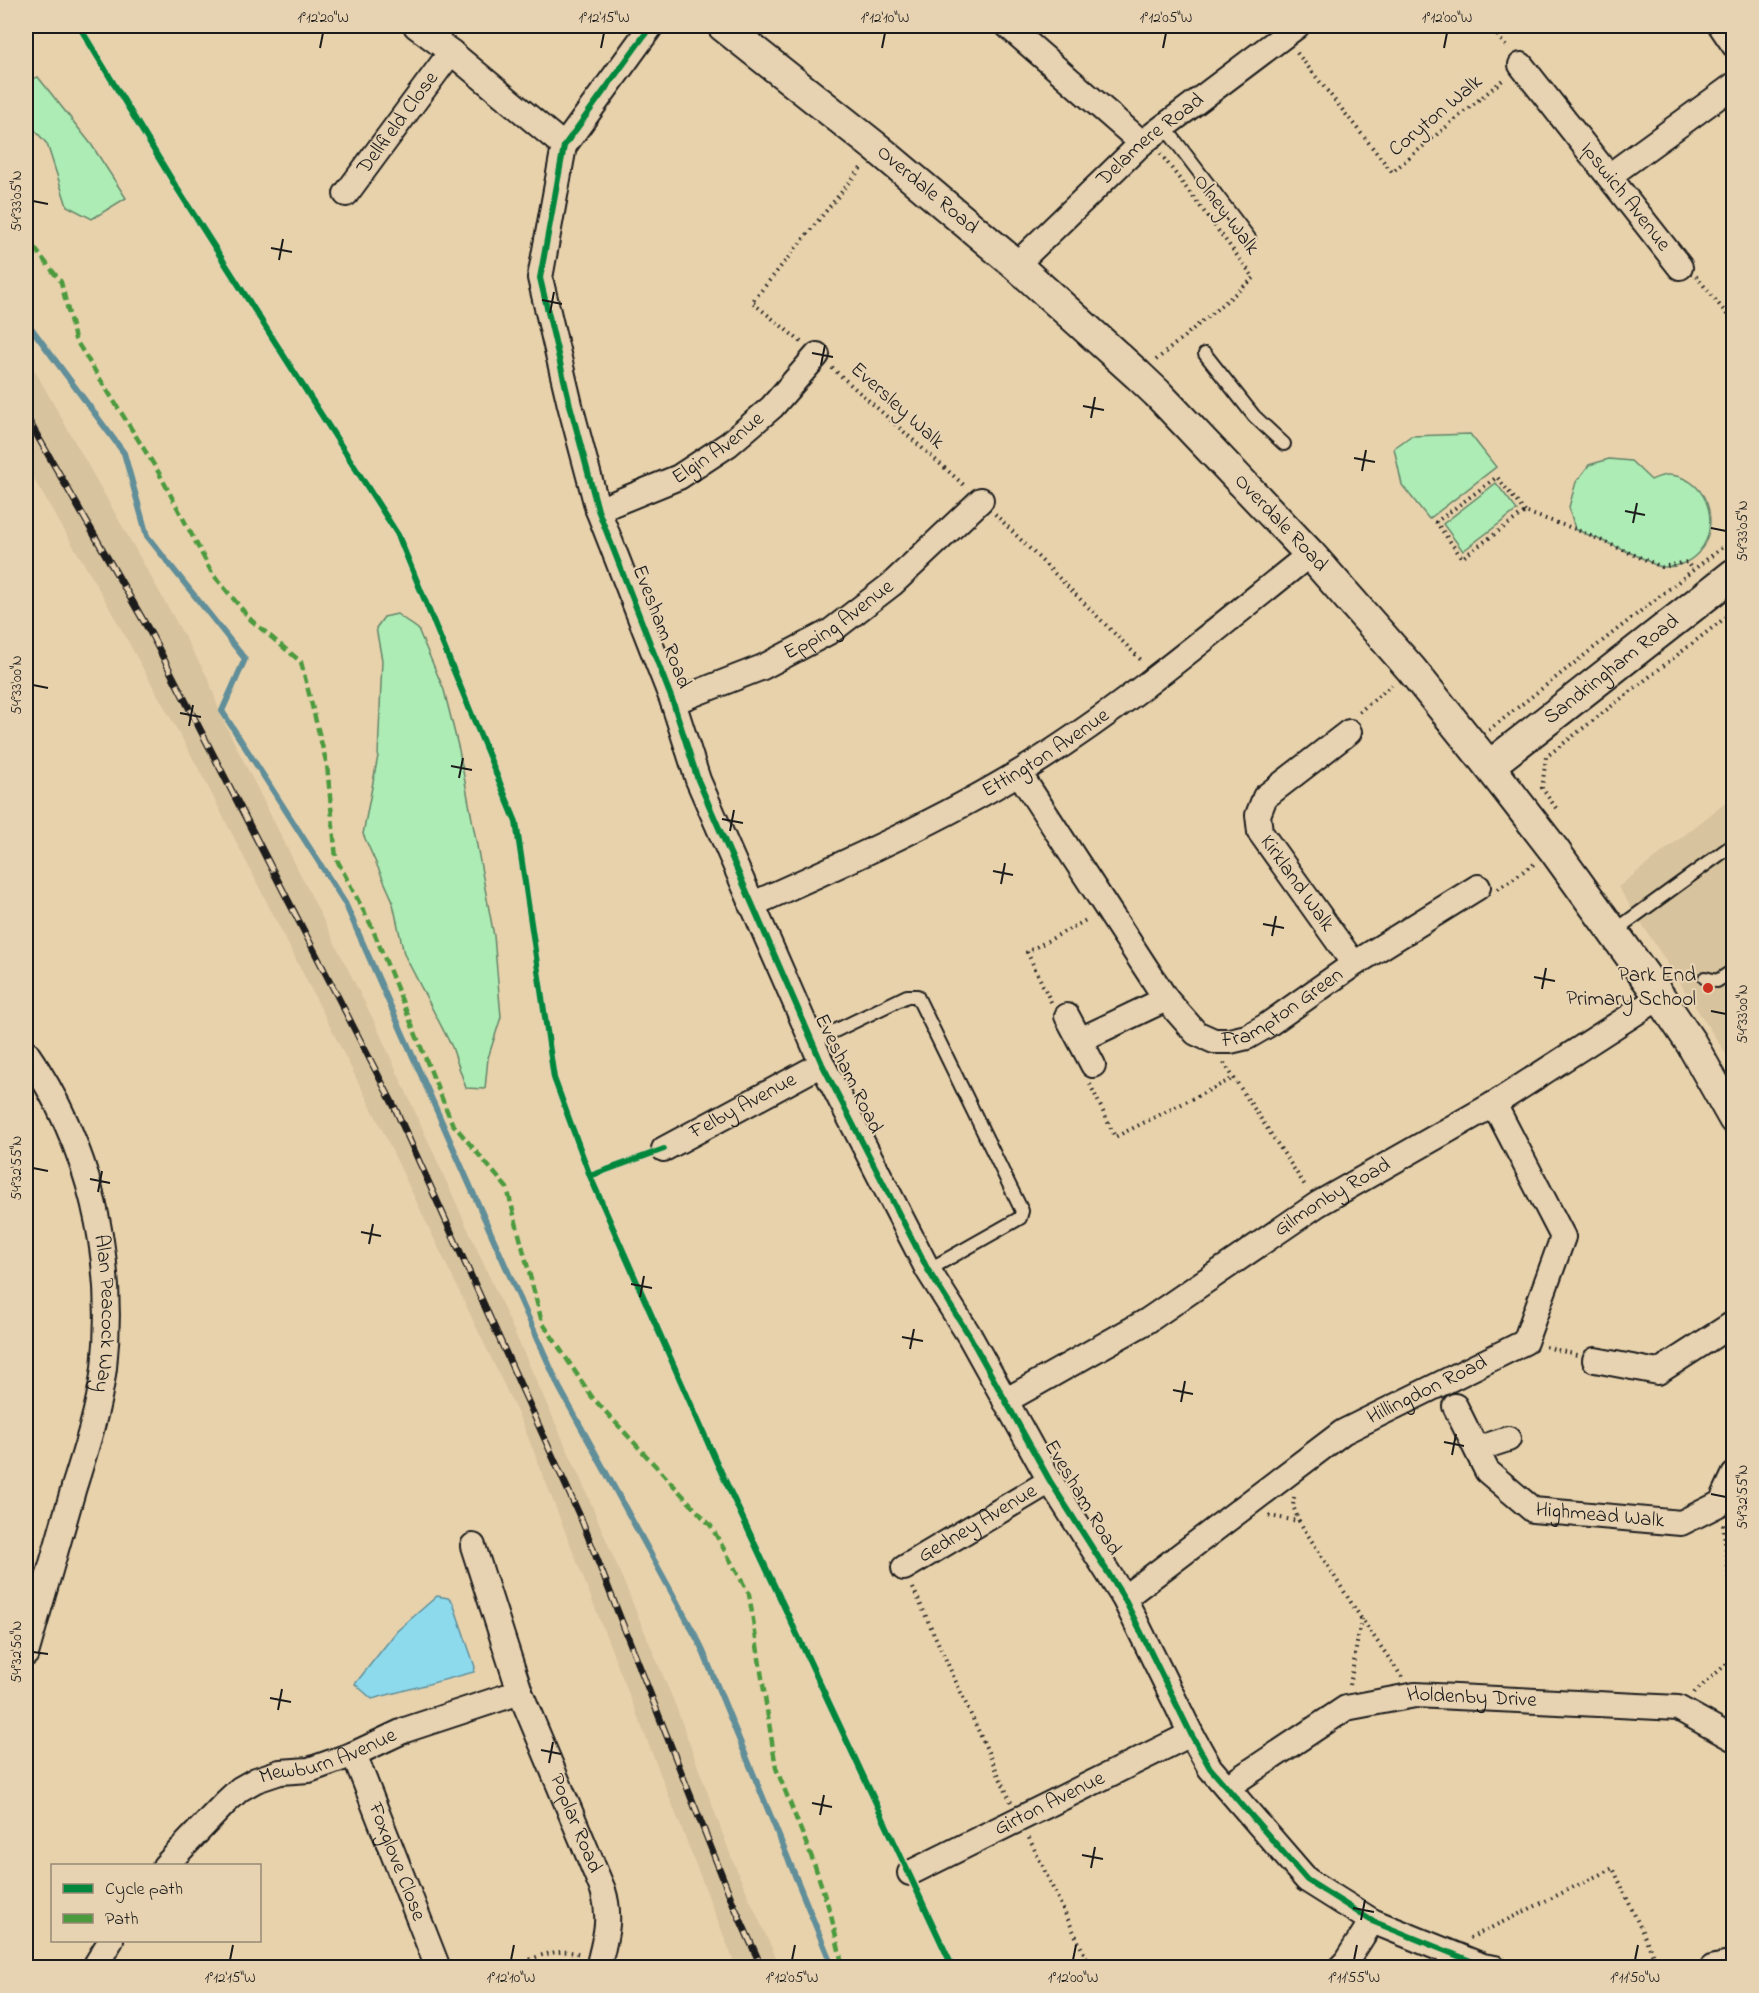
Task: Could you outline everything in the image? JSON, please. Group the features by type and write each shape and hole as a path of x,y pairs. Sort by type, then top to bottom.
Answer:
{"street":[{"path":"416,26 452,52 564,146"},
{"name":"Evesham Road","path":"651,26 564,146 540,278 598,510 673,702 698,780 751,906 817,1053 928,1270 969,1335 1050,1481 1124,1598 1210,1768 1307,1880 1372,1921 1484,1966 1495,1968"},
{"name":"Overdale Road","path":"723,26 877,148 1016,265 1157,393 1310,554 1411,669 1554,850 1691,1043 1734,1119"},
{"path":"1008,26 1142,143"},
{"path":"1721,26 1734,45"},
{"name":"Delamere Road","path":"1016,265 1142,143 1286,29"},
{"name":"Dellfield Close","path":"346,194 452,52"},
{"name":"Ipswich Avenue","path":"1521,65 1680,267"},
{"path":"1609,176 1734,85"},
{"name":"Elgin Avenue","path":"598,510 679,477 729,444 772,407 817,355"},
{"name":"Epping Avenue","path":"673,702 763,667 831,631 892,584 981,500"},
{"name":"Ettington Avenue","path":"751,906 911,831 1019,773 1093,724 1157,676 1310,554"},
{"name":"Sandringham Road","path":"1480,755 1734,574"},
{"name":"Kirkland Walk","path":"1349,732 1265,797 1258,815 1260,832 1354,964"},
{"name":"Frampton Green","path":"1019,773 1166,999 1196,1033 1214,1041 1230,1041 1247,1037 1266,1026 1354,964 1478,887"},
{"name":"Gilmonby Road","path":"1005,1401 1147,1321 1318,1204 1494,1104 1660,997"},
{"path":"1080,1040 1166,999"},
{"path":"1067,1016 1093,1065"},
{"name":"Alan Peacock Way","path":"26,1052 56,1101 79,1152 97,1217 105,1272 107,1326 103,1371 88,1438 26,1654"},
{"name":"Felby Avenue","path":"664,1149 817,1053"},
{"path":"1494,1104 1563,1237 1525,1342"},
{"path":"1595,1360 1658,1372 1734,1323"},
{"name":"Hillingdon Road","path":"1124,1598 1343,1432 1525,1342"},
{"name":"Highmead Walk","path":"1455,1406 1487,1471 1533,1510 1681,1523 1720,1503"},
{"path":"1477,1449 1508,1438"},
{"path":"1720,1503 1734,1475"},
{"name":"Gedney Avenue","path":"904,1568 1050,1481"},
{"name":"Poplar Road","path":"473,1546 520,1692 608,1905 608,1920 599,1963"},
{"name":"Mewburn Avenue","path":"167,1864 226,1802 256,1779 280,1772 309,1770 354,1754 405,1730 520,1692"},
{"name":"Holdenby Drive","path":"1227,1787 1346,1708 1415,1695 1678,1708 1734,1739"},
{"name":"Girton Avenue","path":"910,1873 1191,1734"},
{"name":"Foxglove Close","path":"354,1754 438,1968"},
{"path":"1340,1968 1372,1921"},
{"path":"94,1968 110,1942"},
{"path":"1712,1968 1734,1964"}],"lane":[{"path":"1164,126 1249,238"},
{"path":"1205,354 1254,416 1284,444"},
{"path":"1613,932 1734,844"},
{"path":"1705,978 1717,981 1734,970"},
{"path":"817,1053 907,996 917,996 1022,1211 1020,1218 928,1270"}],"path":[{"path":"1490,26 1521,65"},
{"path":"1727,314 1734,309"},
{"path":"1525,512 1462,558 1436,522 1497,477 1525,512 1575,529 1662,567 1686,562 1692,570"},
{"path":"1480,755 1692,570 1734,538"},
{"path":"1562,816 1542,789 1546,757 1734,611"},
{"path":"1349,732 1352,718 1411,669"},
{"path":"1478,887 1497,890 1554,850"},
{"path":"1222,1059 1318,1204"},
{"path":"1525,1342 1595,1360"},
{"path":"1720,1503 1734,1619"},
{"path":"1239,1511 1299,1521 1361,1618 1415,1695"},
{"path":"904,1568 1091,1968"},
{"path":"1346,1708 1361,1618"},
{"path":"1678,1708 1734,1657"},
{"path":"1445,1950 1613,1868 1659,1968"},
{"path":"514,1968 533,1957 552,1952 571,1951 599,1963"}],"shaded area":[{"path":"26,355 209,680 221,716 375,1023 582,1482 675,1704 732,1859 780,1967 736,1967 524,1427 376,1117 201,773 100,591 26,466"},
{"name":"Park End Primary School","path":"1733,797 1733,1065 1618,887"}],"green space":[{"path":"38,77 91,144 126,198 92,219 67,206 47,144 26,120 26,81"},
{"path":"1470,434 1496,467 1429,519 1402,485 1394,448 1411,436"},
{"path":"1609,459 1631,461 1651,480 1667,475 1687,480 1700,491 1708,506 1710,522 1707,539 1698,553 1683,563 1661,567 1575,529 1569,507 1576,482 1589,465"},
{"path":"1496,483 1517,510 1463,551 1443,524"},
{"path":"397,614 418,629 444,690 459,750 494,936 501,1017 488,1058 485,1089 466,1088 452,1047 404,954 392,899 363,834 378,756 382,660 376,628 384,617"}],"water":[{"path":"437,1596 448,1598 453,1603 475,1667 474,1672 372,1699 355,1684 397,1631"}],"waterway":[{"path":"26,321 124,453 147,536 245,659 222,711 345,903 559,1387 700,1644 833,1968"}],"railway":[{"path":"26,416 150,632 394,1106 582,1521 732,1901 762,1968"}],"marked path":[{"path":"26,237 61,282 75,339 159,473 212,573 251,620 301,662 327,765 336,858 371,925 452,1123 507,1188 542,1322 592,1397 711,1526 749,1594 776,1768 814,1863 831,1915 843,1968"}],"cycle path":[{"path":"79,26 175,185 398,535 516,822 554,1078 590,1176 716,1461 953,1968"},
{"path":"651,26 564,146 540,278 598,510 673,702 698,780 822,1064 928,1270 969,1335 1050,1481 1124,1598 1210,1768 1307,1880 1372,1921 1483,1966 1495,1968"},
{"path":"590,1176 664,1149"}],"place":[{"name":"Park End Primary School","path":"1708,988"}]}
